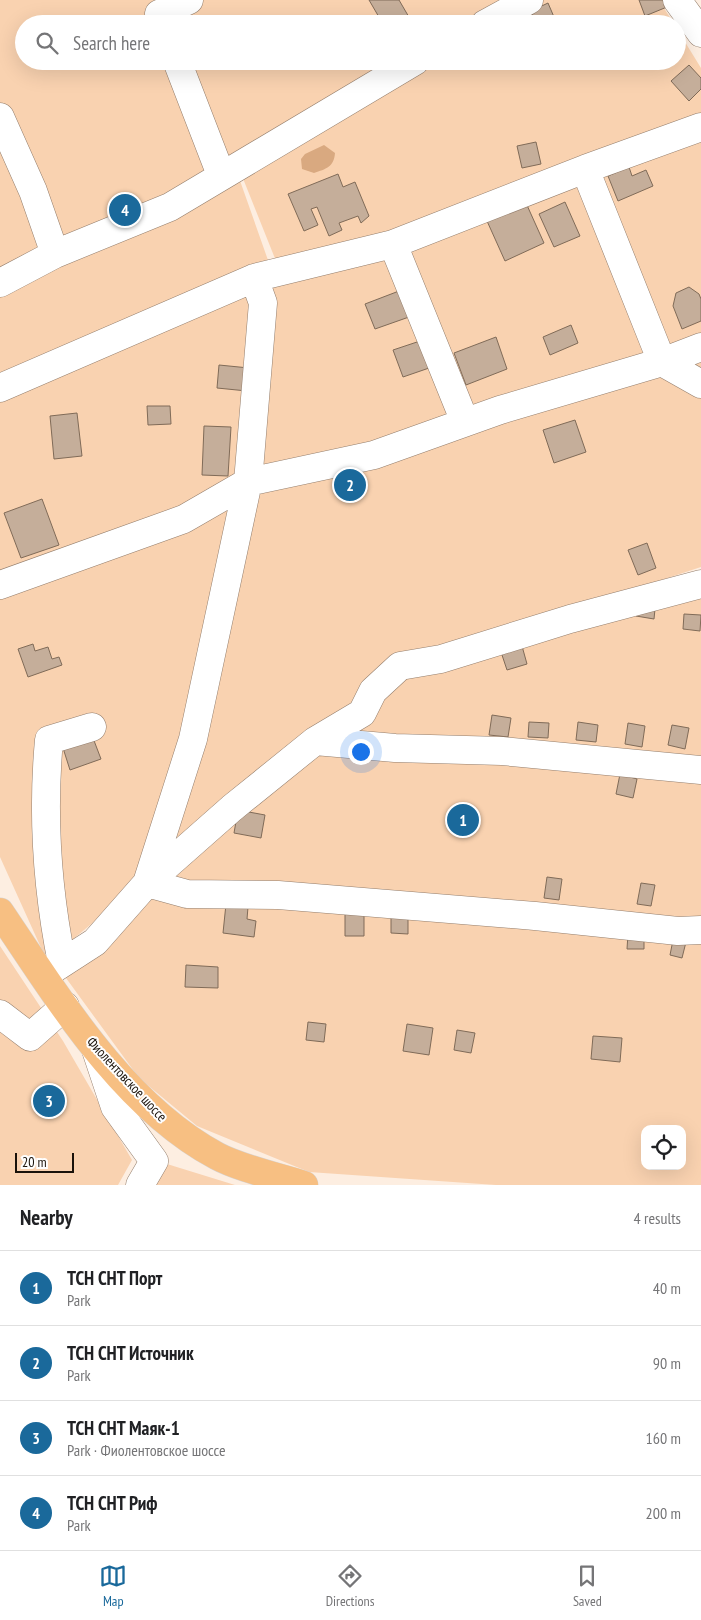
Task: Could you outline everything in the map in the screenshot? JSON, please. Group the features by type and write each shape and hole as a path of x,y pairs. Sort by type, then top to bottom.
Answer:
{"main road":[{"name":"Фиолентовское шоссе","path":"0,912 53,969 65,1006 96,1050 160,1117 218,1156 304,1185"}],"lane":[{"path":"158,13 189,0"},
{"path":"502,15 529,0"},
{"path":"677,0 701,33"},
{"path":"181,70 221,174"},
{"path":"0,283 55,254 170,207 221,174 400,70"},
{"path":"0,117 33,191 55,254"},
{"path":"0,388 254,278 393,244 585,169 701,127"},
{"path":"585,169 662,362 701,384"},
{"path":"393,244 465,422"},
{"path":"147,883 193,740 248,482 263,303 254,278"},
{"path":"0,585 184,518 248,482 374,456 500,410 662,362 701,347"},
{"path":"53,969 95,942 147,883 232,808 315,741 362,713 373,691 400,666 441,659 570,619 697,587"},
{"path":"53,969 52,914 46,853 45,780 49,740 92,727"},
{"path":"315,741 395,748 502,751 701,770"},
{"path":"147,883 187,894 278,895 535,916 678,931 701,930"},
{"path":"0,1014 30,1037 65,1006"},
{"path":"96,1050 115,1107 154,1161 140,1185"}],"shaded area":[{"path":"0,0 510,0 484,15 15,15 15,70 386,70 232,158 269,263 0,392"},
{"path":"516,0 659,0 668,15 491,15"},
{"path":"686,44 701,68 701,567 400,666 47,961 0,857 0,402 282,276 238,166 398,70 686,70"},
{"path":"324,145 335,153 331,164 326,169 314,173 302,169 301,159 305,154"},
{"path":"701,576 701,1185 496,1185 309,1172 197,1126 139,1078 66,978 52,964 400,676"},
{"path":"0,946 63,1041 132,1160 118,1185 0,1185"},
{"path":"167,1164 235,1185 155,1185"}],"building":[{"path":"369,0 399,0 408,15 378,15"},
{"path":"639,0 664,0 667,7 645,15"},
{"path":"548,3 553,15 533,15 531,11"},
{"path":"689,65 701,78 701,89 689,101 671,81 683,70 686,70"},
{"path":"536,142 541,164 522,168 517,146"},
{"path":"629,167 632,176 646,170 653,186 618,201 608,176"},
{"path":"338,174 343,187 355,182 369,216 361,223 358,216 339,223 342,230 329,236 317,207 311,209 318,225 304,231 288,194"},
{"path":"565,202 580,236 554,247 539,214"},
{"path":"526,203 544,243 505,261 487,221"},
{"path":"689,287 699,294 701,299 701,321 682,329 673,306 676,293"},
{"path":"399,291 409,317 375,329 365,304"},
{"path":"571,325 578,343 550,355 543,337"},
{"path":"496,337 507,369 466,385 454,353"},
{"path":"423,340 432,367 403,377 393,350"},
{"path":"219,365 249,368 247,391 217,388"},
{"path":"147,406 170,406 171,424 148,425"},
{"path":"77,413 82,456 54,459 50,416"},
{"path":"575,420 586,452 554,463 543,430"},
{"path":"204,426 231,427 228,476 202,475"},
{"path":"42,499 59,545 21,558 4,513"},
{"path":"647,543 656,568 638,575 628,550"},
{"path":"638,606 655,609 654,619 636,616"},
{"path":"684,614 701,615 700,631 683,629"},
{"path":"33,644 35,651 48,647 52,659 59,657 62,665 28,677 18,649"},
{"path":"522,646 527,664 507,670 501,652"},
{"path":"492,715 511,718 508,737 489,735"},
{"path":"529,722 549,723 548,738 528,737"},
{"path":"578,722 598,725 596,742 576,740"},
{"path":"628,723 645,726 642,747 625,744"},
{"path":"672,725 689,728 685,749 668,745"},
{"path":"93,738 101,759 70,770 63,748"},
{"path":"620,774 637,779 633,798 616,794"},
{"path":"238,810 265,815 261,838 234,833"},
{"path":"547,877 562,879 559,900 544,898"},
{"path":"641,883 655,885 651,906 637,904"},
{"path":"226,904 248,907 247,919 256,921 254,937 223,933"},
{"path":"345,914 364,915 364,936 345,936"},
{"path":"391,916 408,917 408,934 391,933"},
{"path":"628,934 644,934 644,949 627,949"},
{"path":"674,935 687,938 682,958 670,955"},
{"path":"186,965 218,967 218,988 185,987"},
{"path":"308,1022 326,1024 324,1042 306,1040"},
{"path":"407,1024 433,1028 429,1055 403,1051"},
{"path":"457,1030 475,1033 471,1053 454,1050"},
{"path":"593,1036 622,1038 620,1062 591,1059"}],"place":[{"name":"ТСН СНТ Риф","path":"125,210"},
{"name":"ТСН СНТ Источник","path":"350,485"},
{"name":"ТСН СНТ Порт","path":"463,820"},
{"name":"ТСН СНТ Маяк-1","path":"49,1101"}]}
